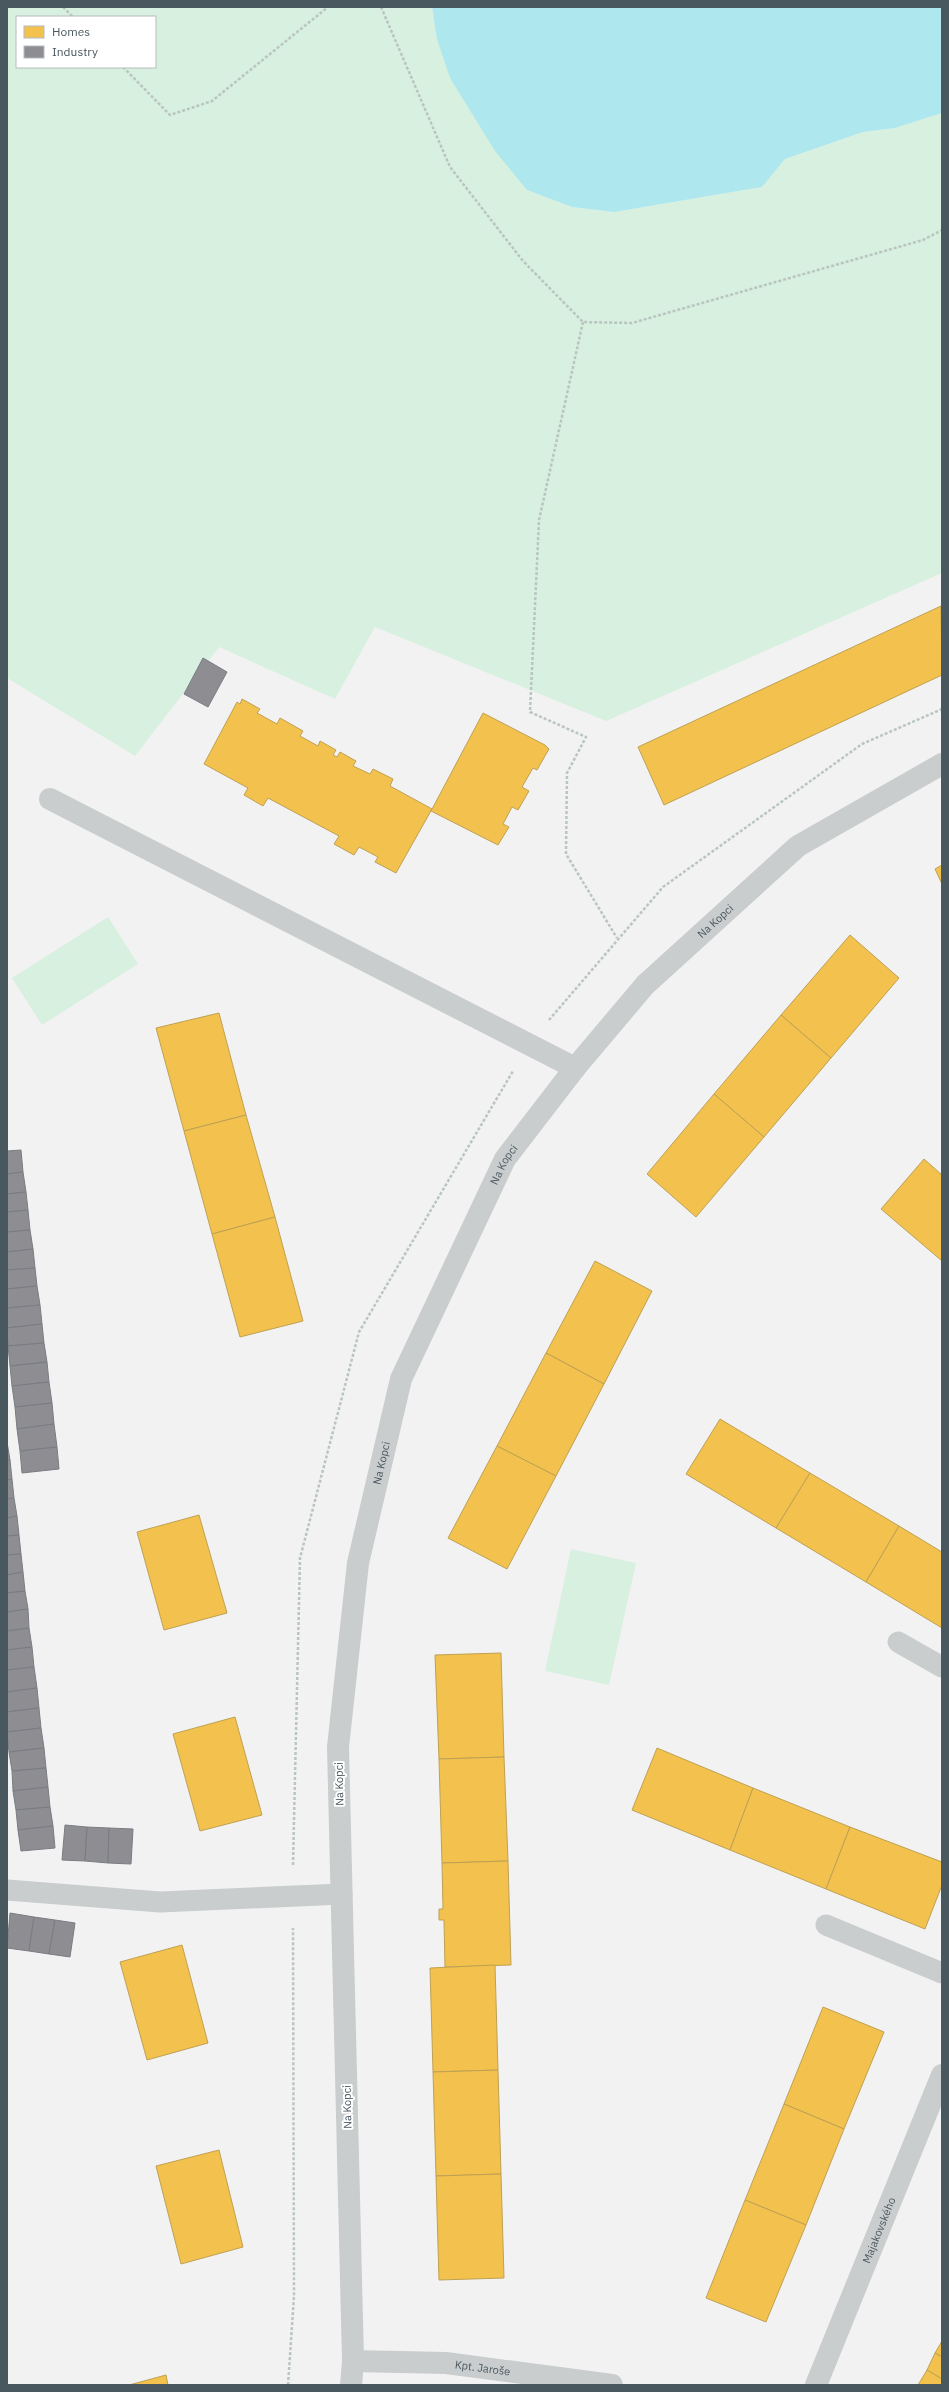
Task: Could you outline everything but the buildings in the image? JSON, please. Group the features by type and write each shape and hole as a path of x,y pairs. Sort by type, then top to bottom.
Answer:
{"street":[{"name":"Na Kopci","path":"351,2385 353,2361 338,1747 358,1563 401,1379 505,1159 575,1068 645,985 798,846 942,764"},
{"path":"50,799 575,1068"},
{"name":"Majakovského","path":"816,2385 942,2075"},
{"name":"Kpt. Jaroše","path":"353,2361 446,2363 612,2385"}],"lane":[{"path":"898,1642 942,1667"},
{"path":"7,1890 160,1902 342,1894"},
{"path":"826,1925 942,1973"}],"path":[{"path":"64,7 72,16"},
{"path":"124,68 170,115 212,101 328,7"},
{"path":"380,7 450,167 523,261 583,322 632,323 923,240 942,230"},
{"path":"583,322 538,520 530,712 586,737 567,773 566,854 617,938"},
{"path":"288,2385 294,2296 292,1896 300,1558 359,1332 528,1045 617,938 663,887 862,744 942,709"}],"green space":[{"path":"7,7 432,7 433,15 527,190 572,207 614,212 762,187 785,159 863,132 895,128 942,113 942,573 606,721 375,627 335,699 219,647 135,756 7,678"},
{"path":"108,917 138,964 42,1025 12,978"},
{"path":"571,1549 636,1563 609,1685 545,1671"}],"water":[{"path":"432,7 942,7 942,113 895,128 863,132 785,159 762,187 614,212 572,207 527,190 495,151 450,78 437,39"}]}
